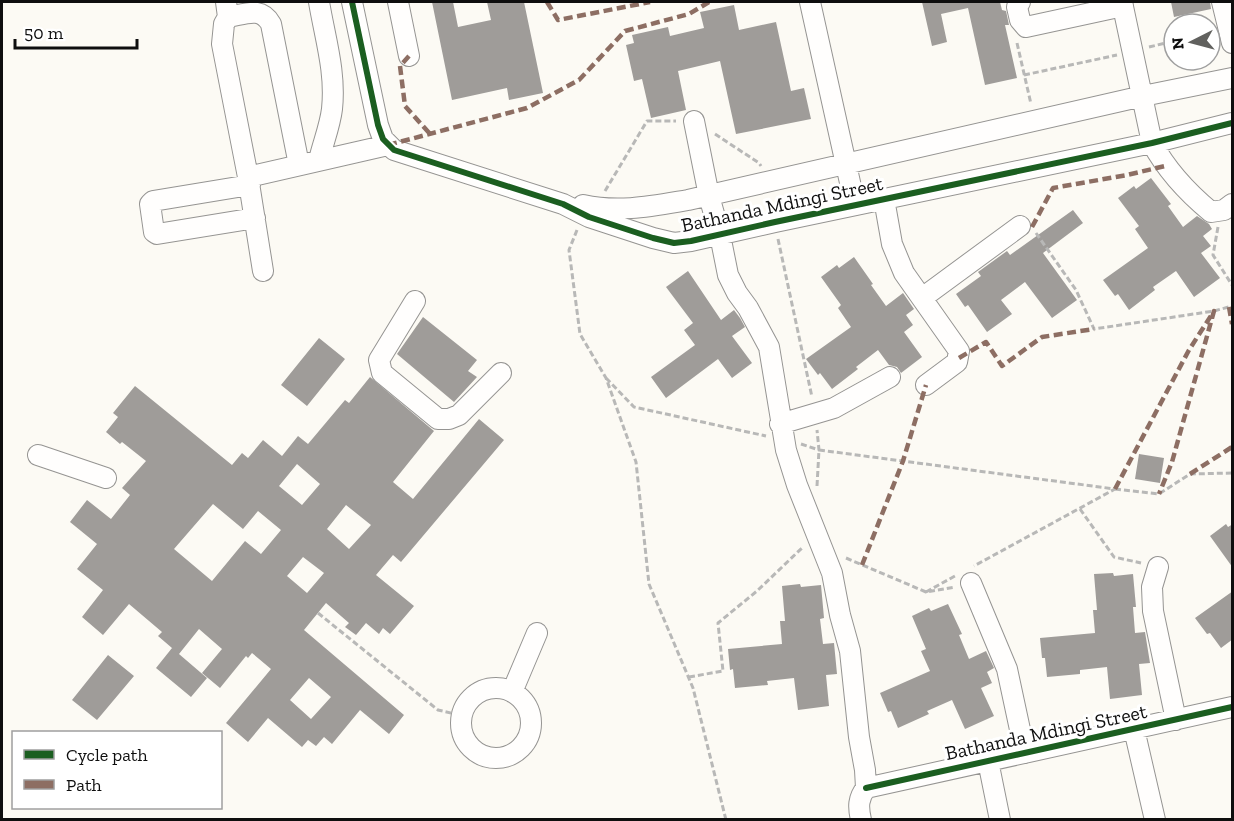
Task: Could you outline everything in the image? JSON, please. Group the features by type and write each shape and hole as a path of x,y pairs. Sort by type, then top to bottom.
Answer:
{"street":[{"path":"319,2 330,54 333,97 332,113 319,160"},
{"path":"255,218 157,234 154,232 150,204 153,201 249,181 299,165 388,145 380,133 352,2"},
{"path":"398,2 409,56"},
{"path":"810,2 855,205"},
{"path":"1020,2 1017,7 1022,25 1031,27 1123,4 1152,143 1166,166 1211,212 1217,213 1233,204"},
{"path":"1222,2 1233,43"},
{"path":"263,272 249,181 222,44 227,9 257,7 272,24 299,165"},
{"name":"Bathanda Mdingi Street","path":"573,207 625,210 709,196 1143,96 1233,78"},
{"path":"694,121 709,196 731,283 748,308 769,347 782,432 797,485 832,573 850,651 859,737 865,770 866,788 859,804 861,819"},
{"name":"Bathanda Mdingi Street","path":"388,145 400,153 573,207 653,238 674,243 691,242 775,222 1152,143 1233,123"},
{"path":"884,199 890,234 904,273 960,354 954,365 926,385"},
{"path":"922,298 1020,226"},
{"path":"416,301 379,360 382,373 390,381 438,419 449,419 459,415 501,373"},
{"path":"782,432 816,414 853,399 890,377"},
{"path":"38,455 106,478"},
{"path":"1158,567 1152,587 1153,611 1176,720"},
{"path":"965,576 1006,669 1025,753"},
{"path":"512,692 537,633"},
{"path":"490,688 501,688 512,692 521,698 528,708 531,730 527,741 509,756 486,757 476,752 467,743 462,733 470,700 479,692 490,688"},
{"name":"Bathanda Mdingi Street","path":"866,788 1233,707"},
{"path":"1134,729 1155,819"},
{"path":"988,761 1000,819"}],"path":[{"path":"1022,25 1014,30 1034,121"},
{"path":"1024,75 1162,44"},
{"path":"726,819 693,688 649,584 636,462 606,378 580,334 569,250 580,220 573,207 599,200 647,121 694,121 759,163 768,182"},
{"path":"1211,212 1218,227 1213,255 1233,285"},
{"path":"775,222 782,266 816,414 819,450 817,496"},
{"path":"1020,226 1032,227 1076,290 1094,329 1214,311 1233,306"},
{"path":"606,378 634,407 782,432 819,450 1159,494 1190,474 1233,473"},
{"path":"843,557 926,592 965,576 1114,489"},
{"path":"1080,508 1114,557 1158,567"},
{"path":"689,677 723,671 718,623 795,556 815,532"},
{"path":"926,592 965,576"},
{"path":"318,613 438,710 467,717"}],"building":[{"path":"432,2 453,2 458,27 491,20 487,2 524,2 543,93 509,100 507,88 452,100"},
{"path":"922,2 1000,2 1002,10 1006,11 1009,25 1005,25 1017,78 985,85 968,8 941,14 947,42 932,46"},
{"path":"1171,2 1210,2 1211,9 1197,12 1173,12"},
{"path":"734,5 739,30 776,22 791,91 804,88 811,119 736,134 720,61 678,71 686,110 651,118 642,79 634,81 626,45 634,43 632,35 668,27 670,36 704,28 700,12"},
{"path":"1151,178 1171,204 1168,206 1183,227 1197,216 1209,224 1212,229 1203,236 1211,246 1201,253 1220,278 1194,297 1176,271 1153,287 1155,290 1129,310 1118,294 1115,296 1103,280 1148,248 1135,229 1139,226 1118,198 1134,186 1136,189"},
{"path":"1073,210 1083,223 1043,253 1077,300 1052,318 1025,282 1001,300 1012,314 987,332 968,305 965,307 956,294 981,276 978,272 1007,251 1010,255"},
{"path":"854,257 886,306 903,293 914,309 906,315 913,325 904,332 922,357 901,373 897,367 889,365 878,350 832,389 806,359 851,327 838,308 841,305 821,277 837,265 839,268"},
{"path":"688,271 721,320 734,310 740,318 745,327 732,336 752,363 732,378 718,359 666,398 651,377 695,345 684,330 693,323 666,287"},
{"path":"423,317 477,360 468,371 477,377 454,402 397,354"},
{"path":"319,338 345,359 307,406 281,385"},
{"path":"370,377 434,431 393,482 413,499 479,419 504,440 401,562 393,555 376,575 414,606 390,634 383,628 379,634 366,623 356,635 345,627 349,623 326,603 304,630 404,715 389,734 360,710 332,744 324,737 316,746 308,740 302,747 268,718 248,742 226,723 271,669 252,653 248,658 246,656 220,688 202,673 222,649 199,629 179,654 158,636 162,632 129,604 103,635 82,617 103,590 77,569 97,544 70,522 87,500 111,519 130,495 122,488 146,461 106,432 118,417 113,413 135,386 232,465 242,453 248,458 263,440 282,456 298,436 308,444 345,400 349,403","holes":["297,464 320,484 302,505 279,486","213,504 243,529 258,511 281,530 261,554 245,541 212,581 174,549","346,505 371,525 349,549 327,529","303,557 324,573 307,593 287,576","309,678 331,697 311,719 290,700"]},
{"path":"1139,454 1164,458 1160,483 1135,479"},
{"path":"1226,524 1228,527 1233,524 1233,568 1210,536"},
{"path":"1113,573 1114,576 1133,574 1136,607 1133,607 1135,633 1145,632 1150,663 1139,664 1142,695 1110,699 1107,667 1080,670 1080,674 1047,677 1040,638 1095,633 1093,610 1097,610 1094,574"},
{"path":"800,584 801,587 821,585 824,618 820,619 823,644 834,643 837,674 826,675 829,706 798,710 794,678 767,681 768,685 735,688 728,649 782,644 780,621 785,621 782,586"},
{"path":"1233,591 1233,639 1221,648 1195,618"},
{"path":"948,604 962,634 959,635 969,659 986,651 994,668 987,672 992,683 981,688 994,716 965,729 952,700 927,711 929,714 898,728 880,693 930,671 921,651 926,649 912,616 929,608 931,611"},
{"path":"172,648 207,678 191,697 156,668"},
{"path":"108,655 134,676 97,720 72,700"}],"marked path":[{"path":"547,2 558,20 650,2"},
{"path":"388,145 527,108 579,80 625,31 689,14 709,2"},
{"path":"409,56 400,66 405,106 431,135"},
{"path":"1032,227 1053,188 1165,166"},
{"path":"1229,307 1232,324"},
{"path":"1115,489 1189,350 1214,311 1172,462 1159,494"},
{"path":"959,358 986,342 1002,366 1042,337 1094,329"},
{"path":"862,565 903,461 926,385"},
{"path":"1190,474 1232,447"}],"cycle path":[{"path":"352,2 378,125 383,139 394,150 563,204 589,217 674,243 1152,143 1232,123"},
{"path":"866,788 1232,707"}]}
